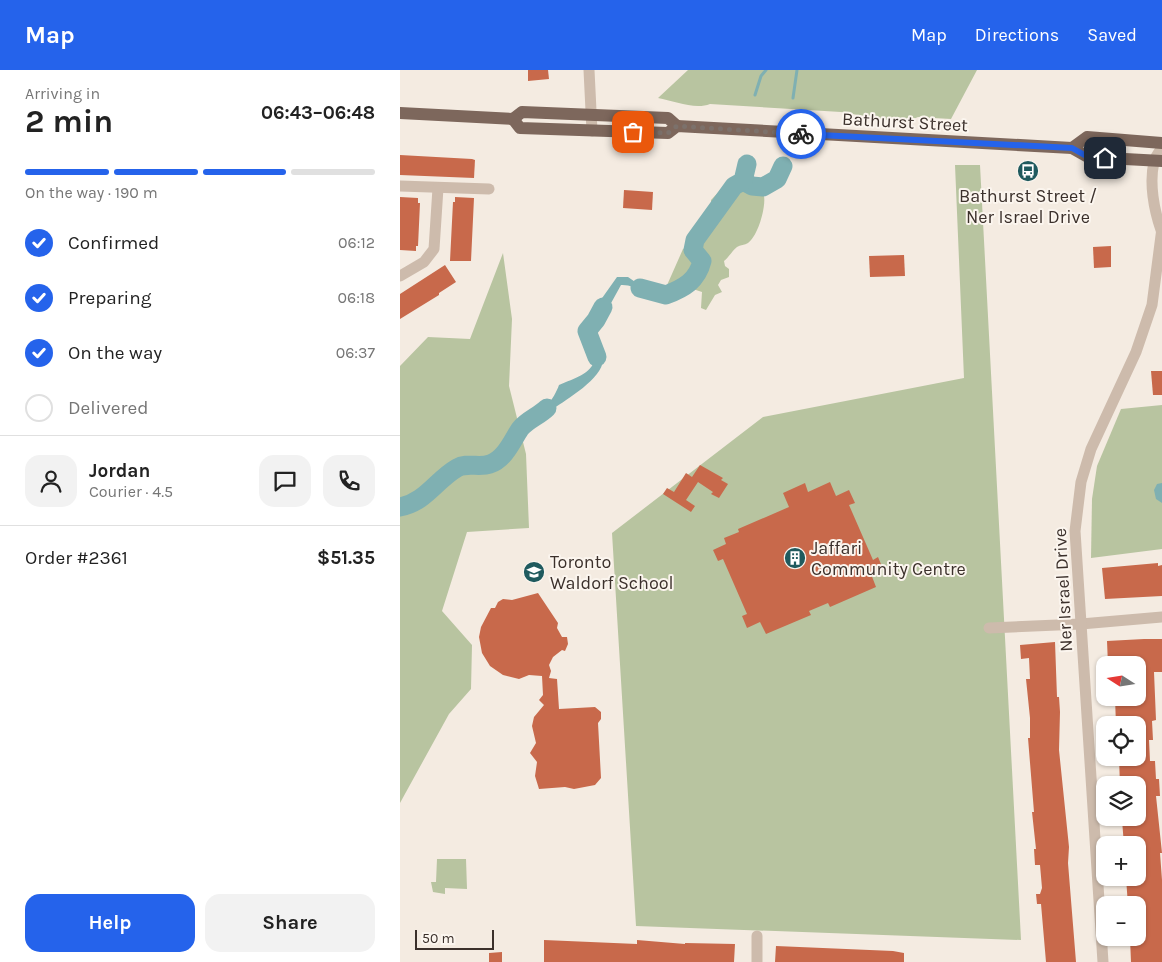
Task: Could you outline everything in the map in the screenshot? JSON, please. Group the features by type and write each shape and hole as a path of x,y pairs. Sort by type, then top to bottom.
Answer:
{"main road":[{"name":"Bathurst Street","path":"400,113 513,118 522,112 668,118 677,126 1072,148 1088,157 1158,161"},
{"name":"Bathurst Street","path":"513,118 520,128 668,133 677,126"},
{"name":"Bathurst Street","path":"1072,148 1087,137 1162,143"}],"street":[{"path":"589,70 592,131"},
{"path":"1158,161 1162,148"},
{"name":"Ner Israel Drive","path":"1103,962 1076,531 1081,482 1091,448 1140,343 1152,305 1162,229 1154,211 1158,161"},
{"path":"400,186 489,189"},
{"path":"400,276 426,260 434,249 438,188"},
{"path":"989,628 1081,624 1162,617"},
{"path":"757,962 758,936"}],"green space":[{"path":"688,70 977,70 951,119 918,117 904,123 841,112 710,104 691,106 658,98"},
{"path":"955,165 980,165 1021,940 636,926 612,533 763,417 964,378"},
{"path":"746,170 754,182 767,181 774,177 778,182 764,196 761,221 752,239 747,244 737,247 724,261 725,266 729,269 729,277 721,280 718,285 722,292 715,295 706,310 701,308 702,292 693,289 690,285 665,299 664,292 683,249 693,243 699,234 711,208 711,200 726,184 738,179"},
{"path":"503,253 512,319 509,386 526,454 529,528 467,532 442,611 472,645 471,689 449,714 400,803 400,366 428,337 470,339"},
{"path":"1162,405 1162,549 1091,558 1092,499 1097,466 1121,409"},
{"path":"437,859 466,859 467,889 445,888 445,894 433,892 431,882 436,882"}],"water":[{"path":"617,277 628,277 641,286 664,292 665,299 653,297 627,285 621,285 594,334 603,360 597,374 583,388 538,422 528,426 528,418 538,414 547,406 559,385 586,372 593,364 596,358 586,344 591,326 589,320 596,317 600,308 600,301"},
{"path":"1162,483 1162,503 1156,499 1154,490 1157,484"}],"building":[{"path":"528,70 548,70 549,79 528,81"},
{"path":"400,155 472,159 475,160 474,178 400,175"},
{"path":"624,190 653,192 652,210 623,208"},
{"path":"400,197 418,198 418,203 420,203 418,246 416,246 416,251 400,250"},
{"path":"455,197 474,198 471,261 450,261 453,202 455,202"},
{"path":"1111,246 1111,267 1094,268 1093,247"},
{"path":"904,255 905,276 870,277 869,256"},
{"path":"445,265 456,282 400,319 400,294"},
{"path":"1151,371 1162,371 1162,395 1153,395"},
{"path":"700,465 723,478 721,480 728,484 719,498 711,494 713,492 698,482 686,500 695,506 691,512 663,494 667,488 674,492 686,473 692,477"},
{"name":"Jaffari Community Centre","path":"830,482 836,496 849,490 855,503 849,505 873,560 878,557 883,569 871,574 876,587 830,607 828,603 809,611 811,615 766,634 760,622 747,628 742,616 747,614 723,559 718,561 713,550 726,544 724,538 739,532 738,529 789,507 783,493 805,483 808,492"},
{"path":"1158,563 1158,566 1162,565 1162,596 1105,599 1102,568"},
{"path":"538,593 558,623 557,628 562,637 567,637 568,644 565,651 562,650 553,657 549,665 551,671 549,678 557,679 559,709 595,707 601,712 601,719 598,723 601,778 595,785 574,789 565,787 539,789 535,776 537,762 530,753 536,743 532,726 534,717 544,705 539,700 543,695 542,676 529,675 519,679 503,675 490,666 482,653 479,637 481,627 491,608 495,608 498,602 503,599 512,600"},
{"path":"1162,639 1162,672 1154,672 1156,720 1152,721 1153,740 1149,740 1150,761 1155,761 1156,779 1159,779 1160,796 1156,796 1162,853 1160,853 1162,880 1162,962 1131,962 1130,946 1146,946 1146,896 1127,896 1127,886 1146,886 1146,836 1123,836 1122,826 1146,826 1146,776 1120,776 1119,766 1146,766 1146,716 1116,716 1115,706 1146,706 1146,656 1108,656 1107,641"},
{"path":"1055,642 1057,697 1059,697 1060,712 1059,750 1069,847 1068,863 1076,962 1046,962 1041,904 1037,904 1036,894 1040,894 1042,888 1040,865 1035,865 1034,849 1036,849 1028,738 1030,738 1030,718 1026,679 1030,679 1029,658 1021,659 1020,645"},
{"path":"544,940 637,944 637,940 685,944 735,944 734,962 544,962"},
{"path":"776,946 893,951 904,953 904,962 775,962"},
{"path":"502,952 502,962 489,962 489,953"}],"waterway":[{"path":"755,95 761,76 766,70"},
{"path":"793,98 797,70"},
{"path":"640,288 666,295 679,290 693,279 702,261 693,250 695,240 734,186 743,181 747,164"},
{"path":"743,181 752,186 763,187 777,179 783,166"},
{"path":"597,357 587,331 603,307"},
{"path":"400,507 424,496 461,466 486,465 495,462 504,454 520,429 547,408"}],"way so far":[{"path":"633,132 668,133 677,126 801,134"}],"place":[{"name":"Bathurst Street / Ner Israel Drive","path":"1028,171"},
{"name":"Jaffari Community Centre","path":"795,558"},
{"name":"Toronto Waldorf School","path":"534,572"}],"route":[{"path":"801,134 965,144 1072,148 1088,157 1105,158"}]}
